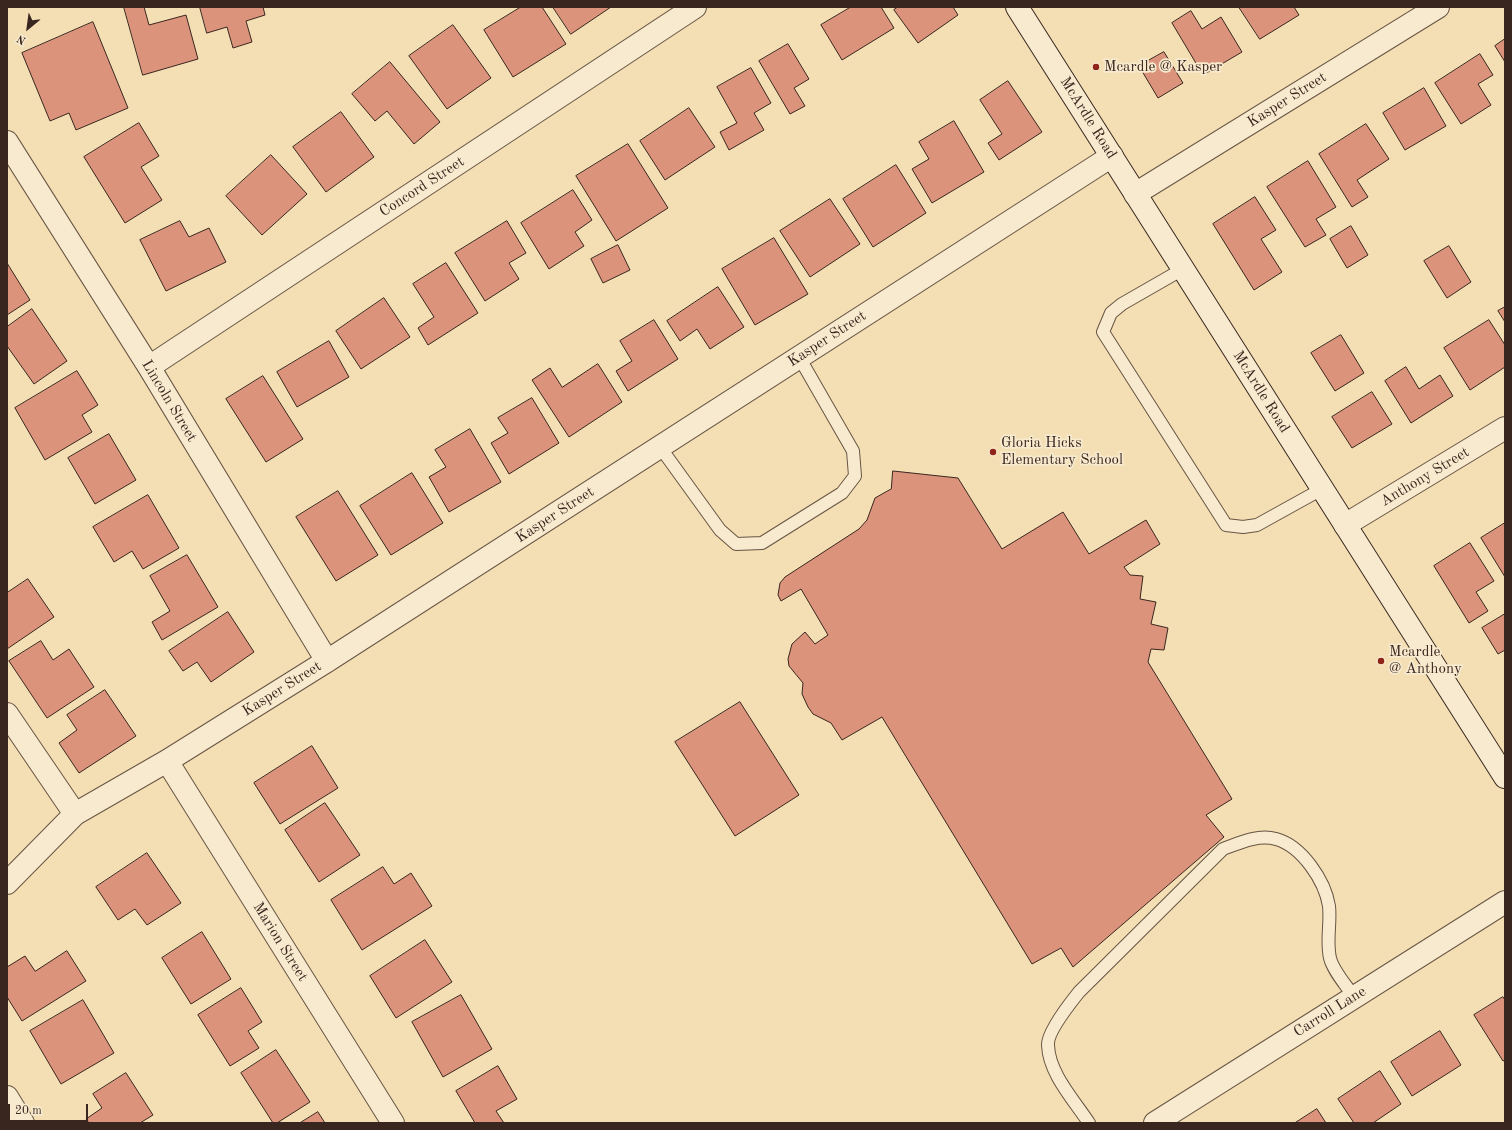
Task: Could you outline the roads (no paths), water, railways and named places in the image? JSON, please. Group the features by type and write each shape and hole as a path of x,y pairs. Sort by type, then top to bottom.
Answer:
{"street":[{"name":"Concord Street","path":"149,367 695,7"},
{"name":"McArdle Road","path":"1017,7 1505,777"},
{"name":"Kasper Street","path":"1135,194 1438,7"},
{"name":"Lincoln Street","path":"7,142 149,367 327,661"},
{"name":"Kasper Street","path":"7,882 75,814 166,761 327,661 1112,156"},
{"name":"Anthony Street","path":"1345,525 1505,428"},
{"path":"7,714 75,814"},
{"name":"Marion Street","path":"166,761 393,1123"},
{"name":"Carroll Lane","path":"1155,1123 1505,902"},
{"path":"7,1097 23,1123"}],"lane":[{"path":"1183,269 1122,304 1111,313 1104,332 1112,346 1226,526 1243,527 1257,525 1322,489"},
{"path":"660,447 720,530 736,544 762,543 842,492 854,476 853,451 799,357"},
{"path":"1089,1123 1055,1072 1047,1043 1062,1012 1079,992 1223,849 1253,839 1276,839 1305,858 1327,896 1329,908 1328,946 1330,960 1354,997"}],"place":[{"name":"Mcardle @ Kasper","path":"1096,67"},
{"name":"Gloria Hicks Elementary School","path":"993,452"},
{"name":"Mcardle @ Anthony","path":"1381,661"}]}
